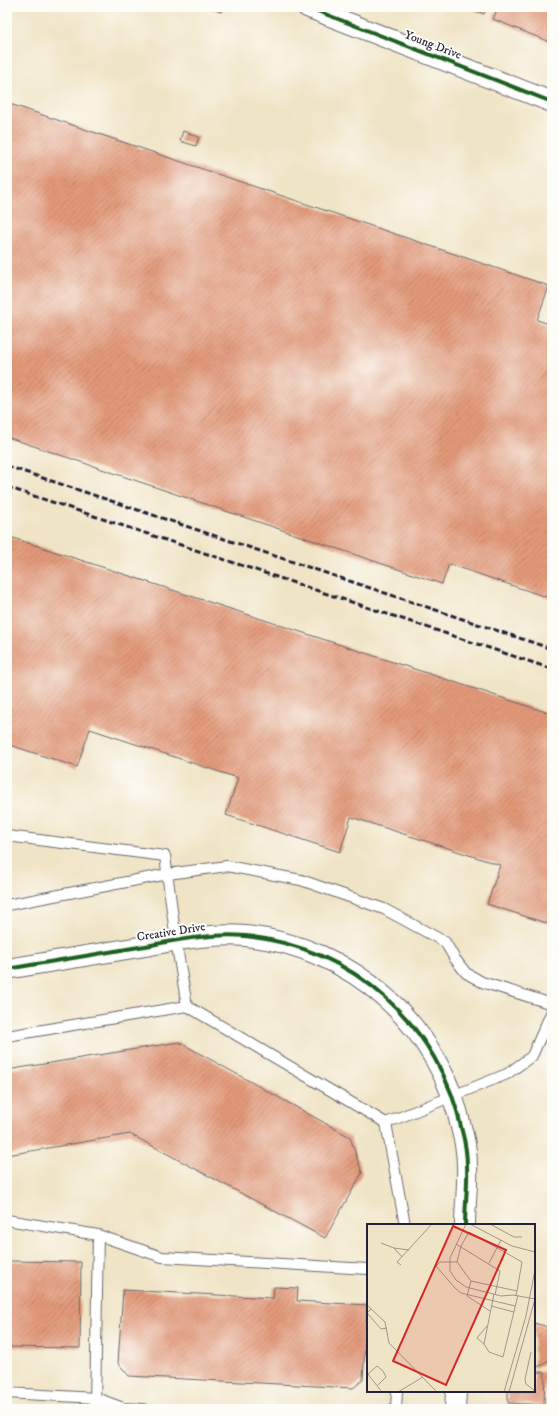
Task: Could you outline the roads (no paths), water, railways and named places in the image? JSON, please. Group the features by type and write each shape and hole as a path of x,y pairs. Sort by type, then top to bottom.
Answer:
{"street":[{"name":"Young Drive","path":"307,7 552,102"},
{"name":"Creative Drive","path":"7,969 176,940 206,936 245,936 284,943 323,957 356,974 385,997 407,1018 428,1046 452,1096 462,1131 467,1166 464,1224"},
{"path":"456,1392 456,1409"}],"lane":[{"path":"7,836 165,856 176,940 188,1006"},
{"path":"7,905 168,874 227,866 301,880 384,909 445,942 455,959 466,973 482,982 552,1004"},
{"path":"7,1036 188,1006 386,1123 405,1224"},
{"path":"386,1123 506,1074 532,1056 552,1011"},
{"path":"7,1220 98,1235 162,1257 367,1269"},
{"path":"95,1409 98,1235"},
{"path":"396,1409 397,1392"},
{"path":"7,1393 96,1398 123,1408 143,1409"}],"railway":[{"path":"7,466 552,649"},
{"path":"7,487 552,669"}]}
